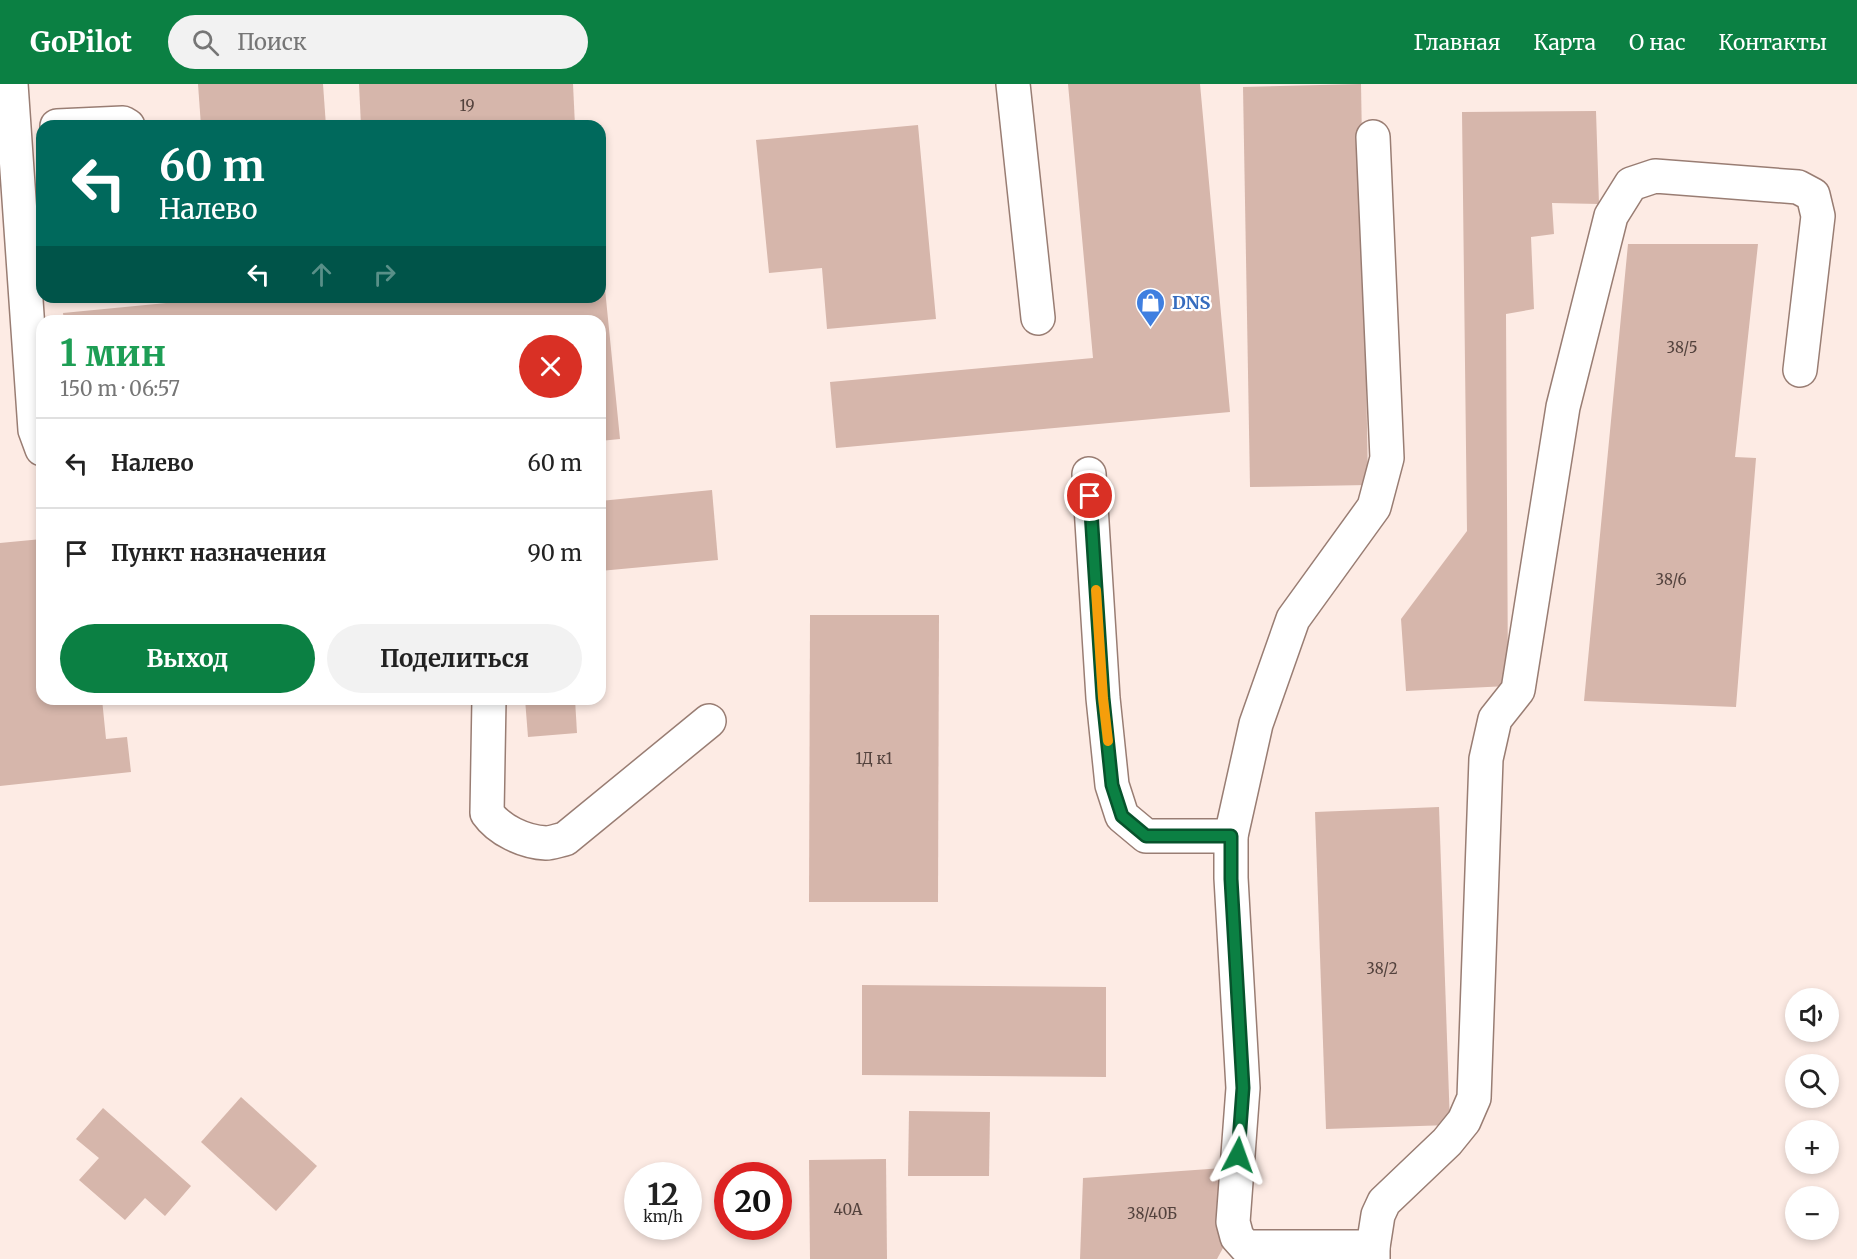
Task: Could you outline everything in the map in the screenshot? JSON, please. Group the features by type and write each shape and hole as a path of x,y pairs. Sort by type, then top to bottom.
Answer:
{"lane":[{"path":"11,84 28,127 18,152 36,433"},
{"path":"1014,84 1038,318"},
{"path":"1373,137 1387,458 1374,507 1293,619 1256,724 1231,836 1231,879 1243,1088 1233,1222 1237,1237 1246,1246 1373,1253 1378,1215 1384,1202 1447,1142 1464,1121 1474,1098 1486,759 1495,719 1518,690 1563,407 1611,216 1631,184 1655,176 1798,187 1813,195 1818,216 1800,370"},
{"path":"1089,474 1103,698 1112,785 1122,816 1146,836 1231,836"},
{"path":"489,705 487,813 495,823 524,839 547,843 565,839 709,721"}],"building":[{"path":"198,84 323,84 326,120 201,120"},
{"path":"359,84 573,84 575,120 361,120"},
{"path":"1068,84 1200,84 1230,412 836,448 830,382 1093,358"},
{"path":"1361,84 1368,485 1250,487 1243,87"},
{"path":"1596,111 1599,204 1552,203 1554,234 1531,237 1534,309 1506,314 1508,686 1406,691 1401,619 1467,531 1462,112"},
{"path":"918,125 936,319 827,329 822,268 769,273 756,140"},
{"path":"1628,244 1758,244 1735,457 1756,458 1736,707 1584,701"},
{"path":"606,299 620,439 606,440 606,315 63,315 63,313 166,303 606,303"},
{"path":"712,490 718,560 606,570 606,500"},
{"path":"36,540 36,705 103,705 106,739 127,737 131,772 0,786 0,543"},
{"path":"810,615 939,615 938,902 809,902"},
{"path":"525,705 575,705 577,733 528,737"},
{"path":"1439,807 1450,1125 1326,1129 1315,812"},
{"path":"862,985 1106,987 1106,1077 862,1075"},
{"path":"241,1097 317,1166 276,1211 201,1142"},
{"path":"103,1108 191,1186 165,1216 145,1198 125,1220 79,1180 99,1158 76,1139"},
{"path":"909,1111 990,1112 989,1176 908,1176"},
{"path":"886,1159 887,1259 810,1259 809,1160"},
{"path":"1223,1168 1223,1248 1217,1259 1080,1259 1083,1178"}],"slow traffic":[{"path":"1096,590 1108,741"}],"place":[{"name":"DNS","path":"1151,328"}],"route":[{"path":"1090,496 1103,698 1112,785 1122,816 1146,836 1231,836 1231,879 1243,1088 1238,1155"}]}
